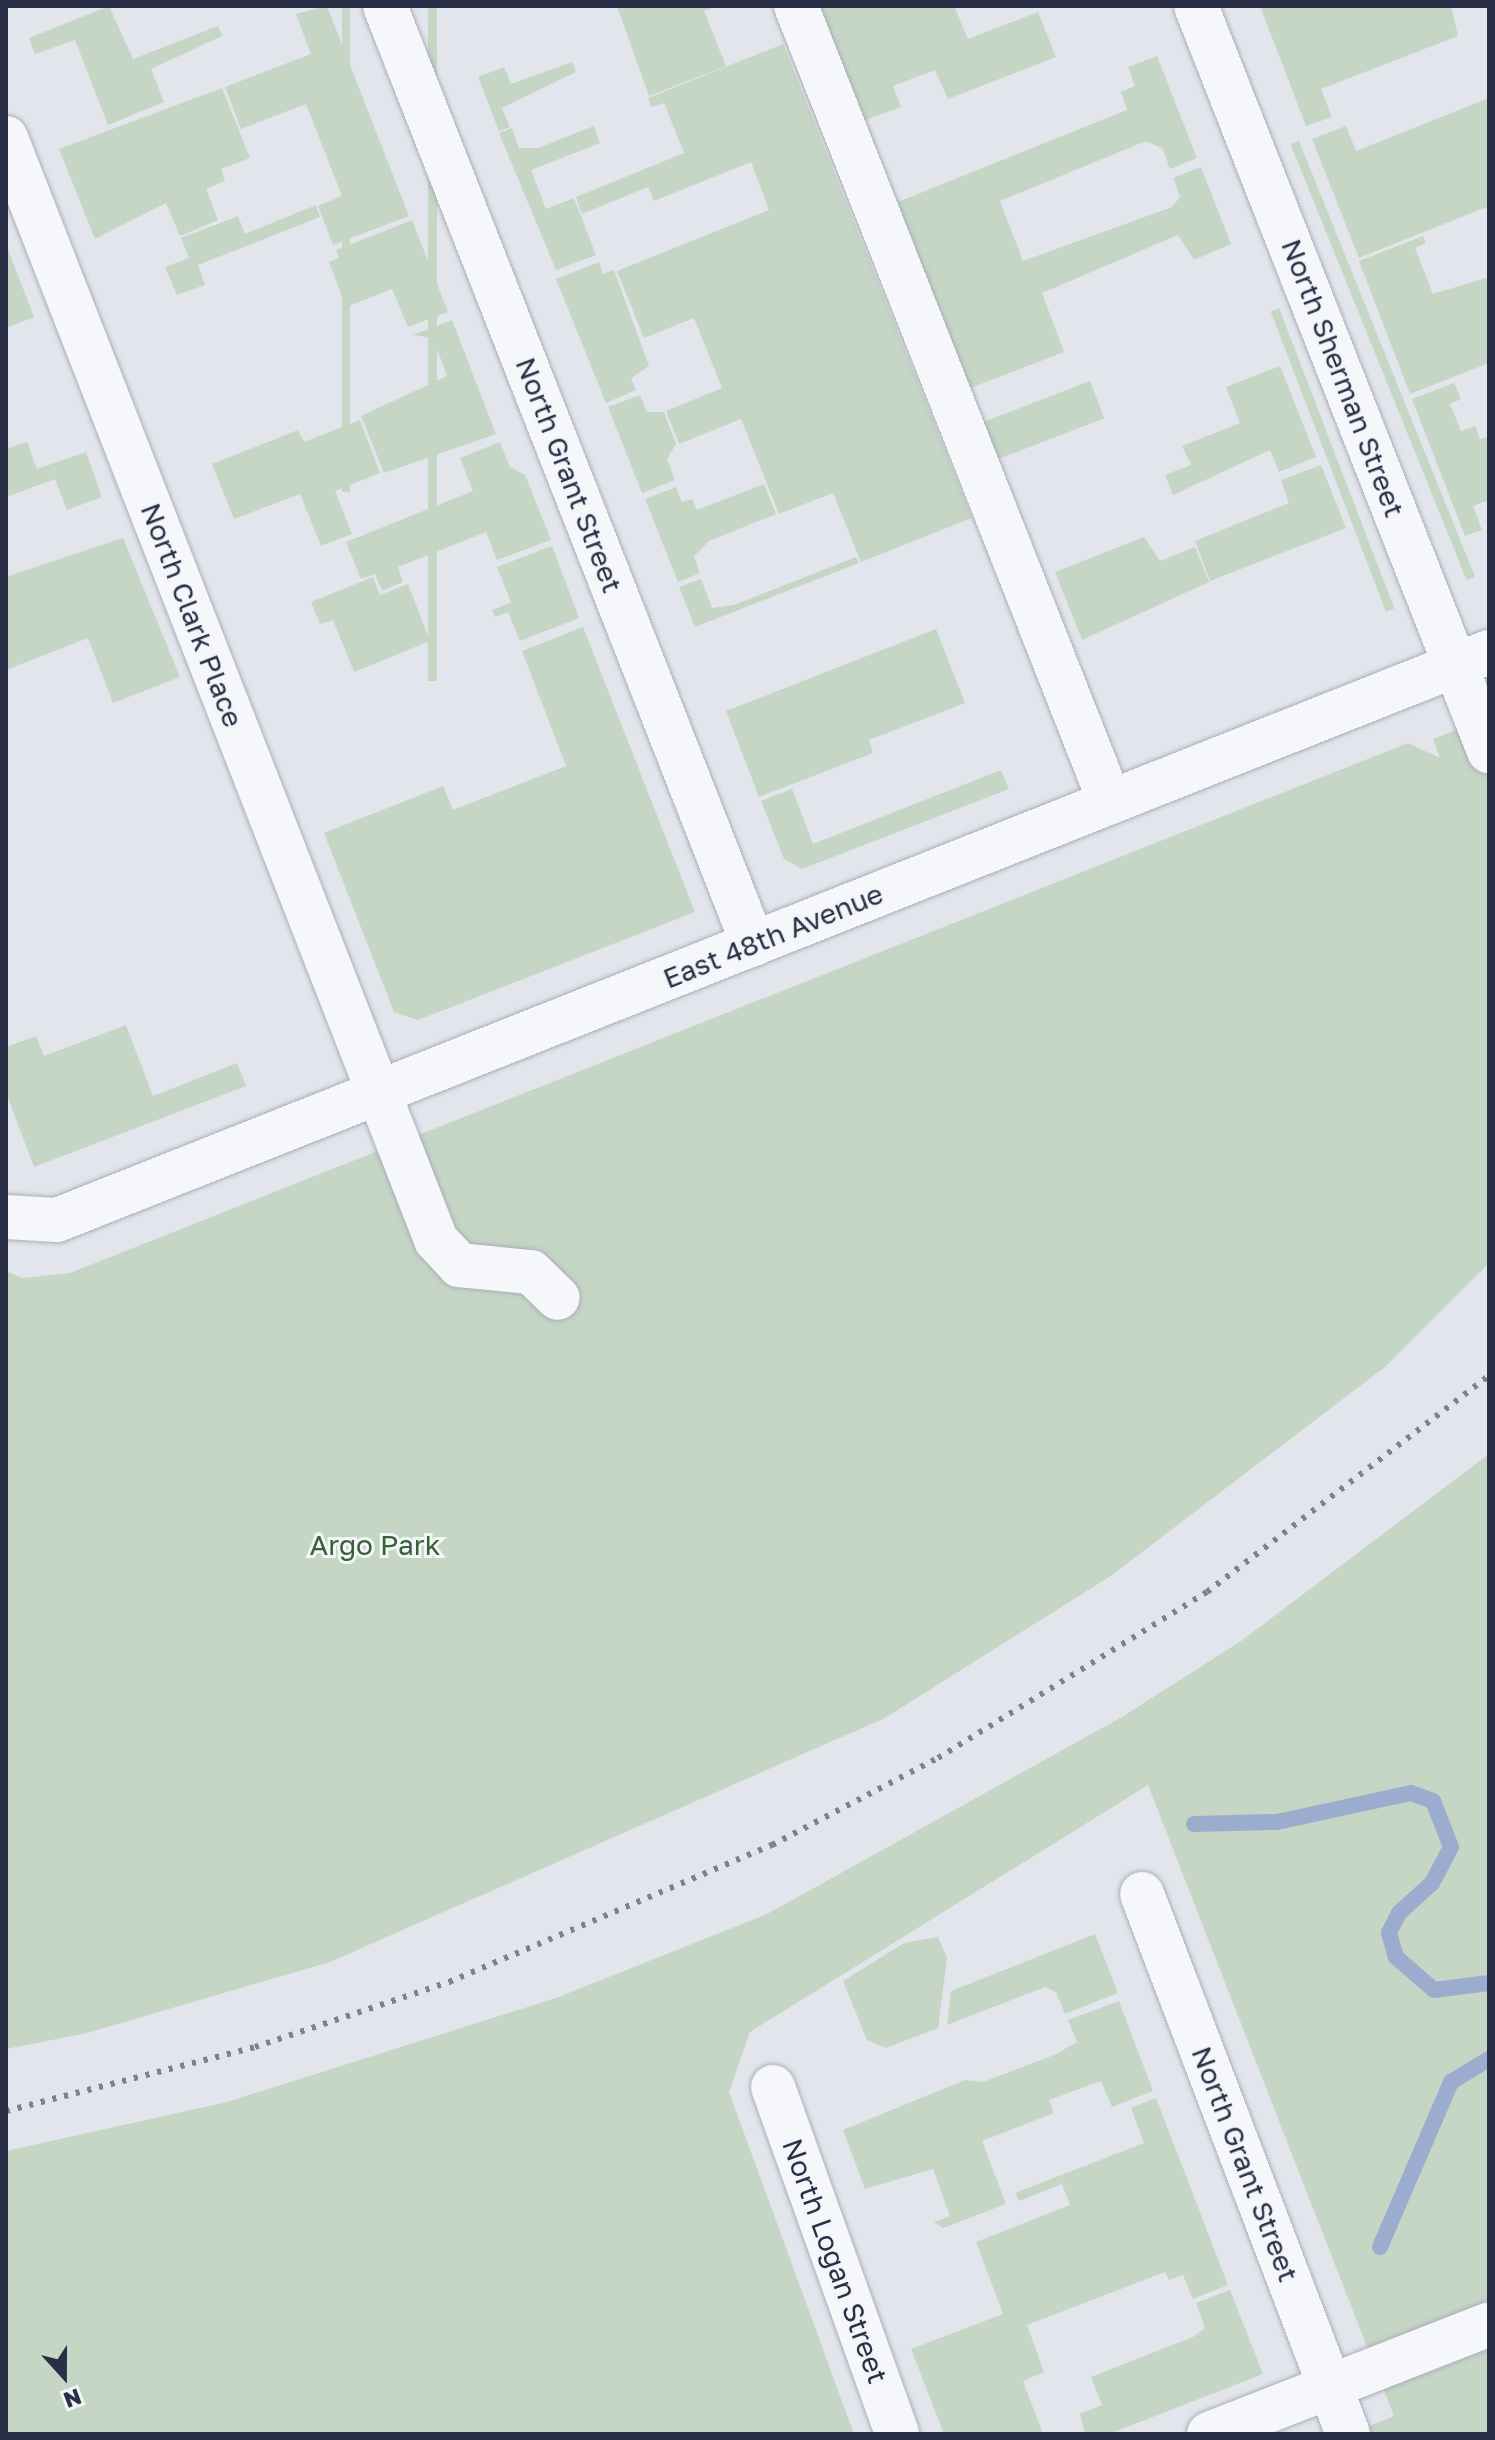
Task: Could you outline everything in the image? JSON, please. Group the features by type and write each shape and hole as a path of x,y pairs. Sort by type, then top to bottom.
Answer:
{"street":[{"name":"North Grant Street","path":"385,6 753,944"},
{"path":"796,6 1110,802"},
{"name":"North Sherman Street","path":"1196,6 1472,658 1489,751"},
{"name":"North Clark Place","path":"6,138 376,1094 436,1240 459,1265 531,1272 558,1298"},
{"name":"East 48th Avenue","path":"6,1217 57,1220 1472,658"},
{"name":"North Grant Street","path":"1142,1894 1348,2434"},
{"name":"North Logan Street","path":"773,2087 897,2434"},
{"path":"1209,2434 1489,2324"}],"green space":[{"path":"109,6 133,59 218,26 222,36 151,69 164,102 108,125 75,40 35,54 29,38"},
{"path":"327,6 409,216 333,245 318,206 342,196 306,104 241,129 225,87 311,54 296,14"},
{"path":"342,6 350,6 350,492 342,492"},
{"path":"428,6 437,6 437,681 428,681"},
{"path":"617,6 716,6 704,11 726,66 649,96"},
{"path":"813,6 954,6 968,39 1038,12 1056,57 948,99 935,70 893,86 901,107 858,123"},
{"path":"1260,6 1451,6 1458,36 1321,89 1332,117 1306,126"},
{"path":"783,44 972,518 861,562 833,493 779,514 741,419 679,444 666,411 722,388 694,318 644,338 617,271 769,210 751,162 654,201 648,187 582,214 576,197 684,153 664,103 651,107 648,98"},
{"path":"1157,56 1197,158 1170,169 1163,149 1146,141 1000,201 1023,261 1172,207 1180,197 1173,178 1201,167 1231,244 1194,260 1178,235 1042,293 1064,352 965,390 898,202 1127,110 1121,92 1135,86 1128,67"},
{"path":"572,62 576,72 502,108 510,127 499,131 478,77 504,67 511,84"},
{"path":"222,88 250,158 221,169 225,181 206,189 218,220 180,236 166,203 95,239 59,149"},
{"path":"1489,98 1489,206 1359,258 1312,139 1346,126 1356,151"},
{"path":"594,126 600,143 531,170 546,209 574,198 596,255 556,270 499,133 512,128 519,148 538,148"},
{"path":"1299,141 1475,577 1467,580 1291,144"},
{"path":"316,205 320,217 198,265 205,285 177,295 165,267 189,258 181,238 238,216 245,234"},
{"path":"412,220 448,312 408,327 392,289 346,307 329,262 339,258 336,250"},
{"path":"1423,236 1426,243 1415,248 1433,294 1489,277 1489,363 1410,394 1359,261"},
{"path":"6,244 34,317 6,328"},
{"path":"599,262 603,274 614,270 649,366 631,378 636,390 606,403 556,279"},
{"path":"1279,308 1394,609 1386,612 1271,311"},
{"path":"452,320 496,434 384,473 361,416 447,376 433,338 413,335"},
{"path":"1280,366 1316,457 1279,472 1270,450 1173,495 1165,475 1191,465 1182,446 1240,423 1226,387"},
{"path":"1090,381 1104,418 993,461 979,424"},
{"path":"1454,383 1461,399 1450,404 1461,431 1475,426 1480,439 1489,436 1489,500 1473,506 1482,530 1465,536 1412,399"},
{"path":"640,395 647,412 664,412 676,444 667,459 675,480 642,493 608,407"},
{"path":"360,420 380,473 335,491 352,534 321,546 300,494 234,519 212,464 298,430 304,442"},
{"path":"27,442 37,469 86,452 102,497 67,510 55,479 6,497 6,449"},
{"path":"500,442 510,467 525,475 551,540 497,560 486,532 398,567 403,582 382,591 375,574 361,579 346,542 473,491 460,458"},
{"path":"1321,465 1346,528 1210,581 1195,541 1289,503 1281,480"},
{"path":"764,484 776,514 709,541 694,556 700,573 678,582 645,499 676,487 682,502 692,499 697,510"},
{"path":"1144,537 1160,561 1195,547 1209,582 1082,640 1055,572"},
{"path":"123,538 180,677 113,703 88,638 6,670 6,577"},
{"path":"552,546 579,618 520,641 508,612 495,617 492,610 511,602 497,567"},
{"path":"856,557 859,563 695,627 679,587 701,579 712,608 734,605"},
{"path":"373,577 380,595 408,584 430,641 354,672 333,620 320,624 311,602"},
{"path":"583,627 695,912 418,1020 394,1012 324,833 443,786 453,810 566,766 522,651"},
{"path":"936,629 965,703 869,740 873,753 759,797 726,711"},
{"name":"Argo Park","path":"1489,717 1489,1263 1385,1367 1112,1575 885,1718 330,1962 87,2033 6,2049 6,1271 22,1278 70,1273 1408,743 1440,758 1433,739"},
{"path":"1001,770 1009,789 802,869 784,859 761,801 792,789 813,844"},
{"path":"126,1025 153,1096 237,1063 246,1086 34,1167 6,1093 6,1047 36,1036 44,1056"},
{"path":"1489,1454 1489,2434 1350,2434 1394,2416 1148,1785 750,2032 729,2092 854,2434 6,2434 6,2151 227,2102 556,1998 767,1914 1122,1717 1241,1641"},
{"path":"1095,1934 1118,1993 1065,2014 1056,1992 1045,1987 947,2025 951,1991"},
{"path":"938,1937 947,1958 938,2028 886,2048 867,2040 843,1981 904,1943"},
{"path":"1119,2001 1153,2091 1112,2107 1101,2081 1049,2100 1054,2113 982,2141 1006,2204 943,2228 934,2222 950,2216 933,2169 865,2189 843,2130 965,2080 983,2082 1054,2055 1077,2042 1068,2020"},
{"path":"1156,2098 1228,2285 1193,2299 1183,2275 1169,2280 1165,2272 1027,2325 1044,2372 1023,2381 1043,2434 944,2434 911,2349 1003,2314 976,2242 1070,2205 1062,2184 1019,2201 1015,2193 1144,2143 1131,2108"},
{"path":"1230,2290 1263,2374 1109,2434 1085,2434 1080,2414 1102,2405 1091,2377 1193,2337 1205,2328 1196,2303"}],"waterway":[{"path":"1194,1824 1277,1822 1411,1793 1433,1801 1451,1847 1432,1883 1399,1913 1389,1933 1396,1957 1434,1990 1489,1983"},
{"path":"1380,2247 1451,2082 1489,2059"}],"railway":[{"path":"6,2111 255,2047 449,1982 772,1845 938,1758 1207,1592 1489,1376"}]}
